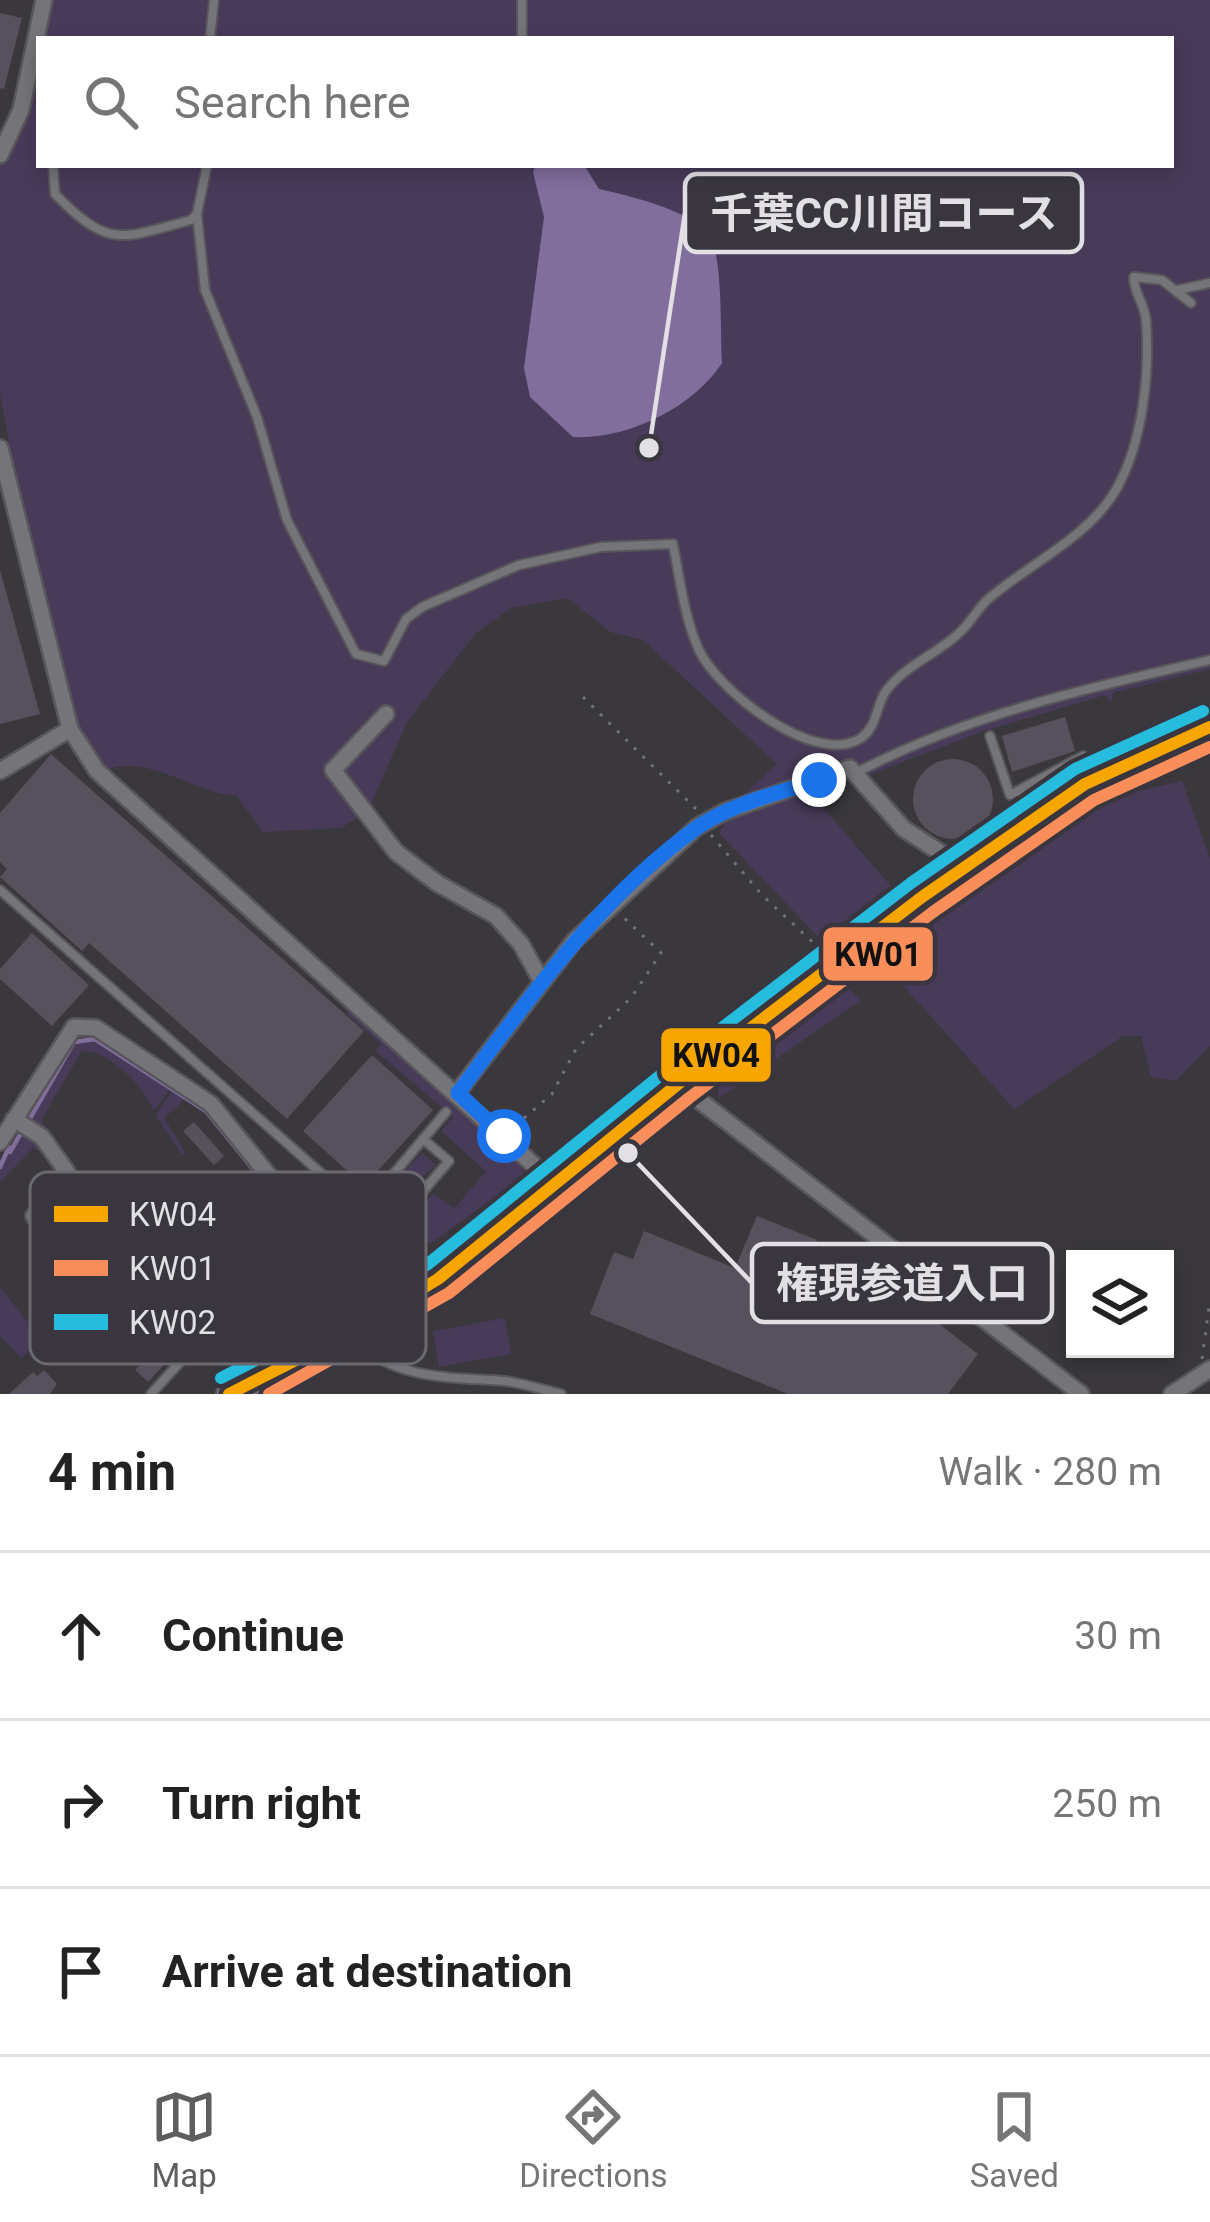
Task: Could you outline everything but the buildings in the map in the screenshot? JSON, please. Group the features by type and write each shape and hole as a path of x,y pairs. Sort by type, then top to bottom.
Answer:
{"main road":[{"path":"426,1287 557,1186 678,1084 964,868 1138,755 1210,727"},
{"path":"230,1394 289,1364"}],"street":[{"path":"36,36 44,0"},
{"path":"0,155 21,110 36,38"},
{"path":"0,448 70,729 98,771 557,1186"},
{"path":"386,714 333,770 396,852 436,883 496,916 521,944 542,982"},
{"path":"0,771 70,729"},
{"path":"458,1093 542,982 611,904 705,823 850,768 904,829 964,868"},
{"path":"0,1142 74,1027 96,1028 211,1104 266,1172"},
{"path":"678,1084 1081,1394"},
{"path":"14,1119 42,1137 68,1172"},
{"path":"1172,1394 1207,1371"}],"lane":[{"path":"210,36 214,0"},
{"path":"522,0 523,36"},
{"path":"53,168 55,194 91,230 111,236 147,231 197,214"},
{"path":"206,168 197,214 205,290 257,417 287,520 356,654 384,661 406,619 422,607 519,565 601,547 673,544 700,655 747,705 812,743 839,747 862,737 874,724 885,692 903,673 958,634 987,601 1037,565 1109,499 1140,427 1147,326 1133,278 1162,280 1191,303"},
{"path":"1176,290 1210,283"},
{"path":"854,774 938,737 1104,684 1210,660"},
{"path":"990,736 1010,795 1083,756"},
{"path":"1019,790 1039,816"},
{"path":"0,890 321,1172"},
{"path":"396,1172 446,1112"},
{"path":"423,1139 449,1161 426,1188"},
{"path":"426,1278 430,1284"},
{"path":"151,1394 178,1364"},
{"path":"395,1364 463,1383 504,1381 561,1394"}],"path":[{"path":"584,697 705,823 762,896 819,949 844,957"},
{"path":"504,1136 552,1094 576,1049 631,998 661,953 611,904"},
{"path":"1207,1371 1199,1348 1210,1300"}],"shaded area":[{"path":"49,0 1210,0 1210,669 1113,693 1111,703 1105,695 981,732 866,776 861,771 812,795 902,899 826,945 719,833 736,803 777,764 643,640 610,632 568,598 511,608 476,633 407,722 368,811 341,828 263,832 236,795 140,767 106,770 99,758 78,750 25,535 0,392 0,136 36,64 36,168 1174,168 1174,36 43,36"},
{"path":"535,168 586,168 599,189 677,213 711,238 719,281 722,363 676,407 636,427 573,437 530,397 524,368 544,217"},
{"path":"1182,781 1210,858 1210,1046 1176,1081 1151,1077 1141,1036 1123,1036 1014,1109 883,963 932,902 1091,802"},
{"path":"844,982 860,1001 719,1098 717,1081"},
{"path":"349,1009 523,1164 524,1176 431,1243 426,1243 426,1201 434,1193 454,1209 486,1171 441,1131 453,1117 376,1051 381,1044 346,1013"},
{"path":"95,1039 170,1089 154,1111 125,1072 104,1057 82,1051 41,1120 59,1149 29,1122 74,1043"},
{"path":"172,1091 185,1099 164,1118 185,1152 182,1155 156,1115"},
{"path":"26,1129 37,1137 57,1168 34,1147 0,1182 0,1168"},
{"path":"422,1153 436,1165 426,1173 404,1172"},
{"path":"0,1287 30,1325 30,1349 21,1358 0,1336"},
{"path":"505,1318 511,1354 439,1367 433,1331"}],"waterway":[{"path":"28,1122 74,1042 95,1039 206,1111 255,1172"},
{"path":"10,1152 24,1128"},
{"path":"0,1167 9,1147"}],"transit line":[{"name":"KW02","path":"426,1265 667,1070 911,883 1075,769 1203,711"},
{"name":"KW04","path":"426,1286 922,897 1085,784 1210,727"},
{"name":"KW01","path":"426,1306 449,1293 689,1098 933,912 1094,800 1210,747"},
{"name":"KW02","path":"221,1378 248,1364"},
{"name":"KW04","path":"229,1394 288,1364"},
{"name":"KW01","path":"269,1394 322,1364"}],"place":[{"name":"千葉CC川間コース","path":"649,448"},
{"name":"権現参道入口","path":"628,1153"}],"route":[{"path":"504,1136 458,1093 574,941 697,827 724,812 819,780"}]}
